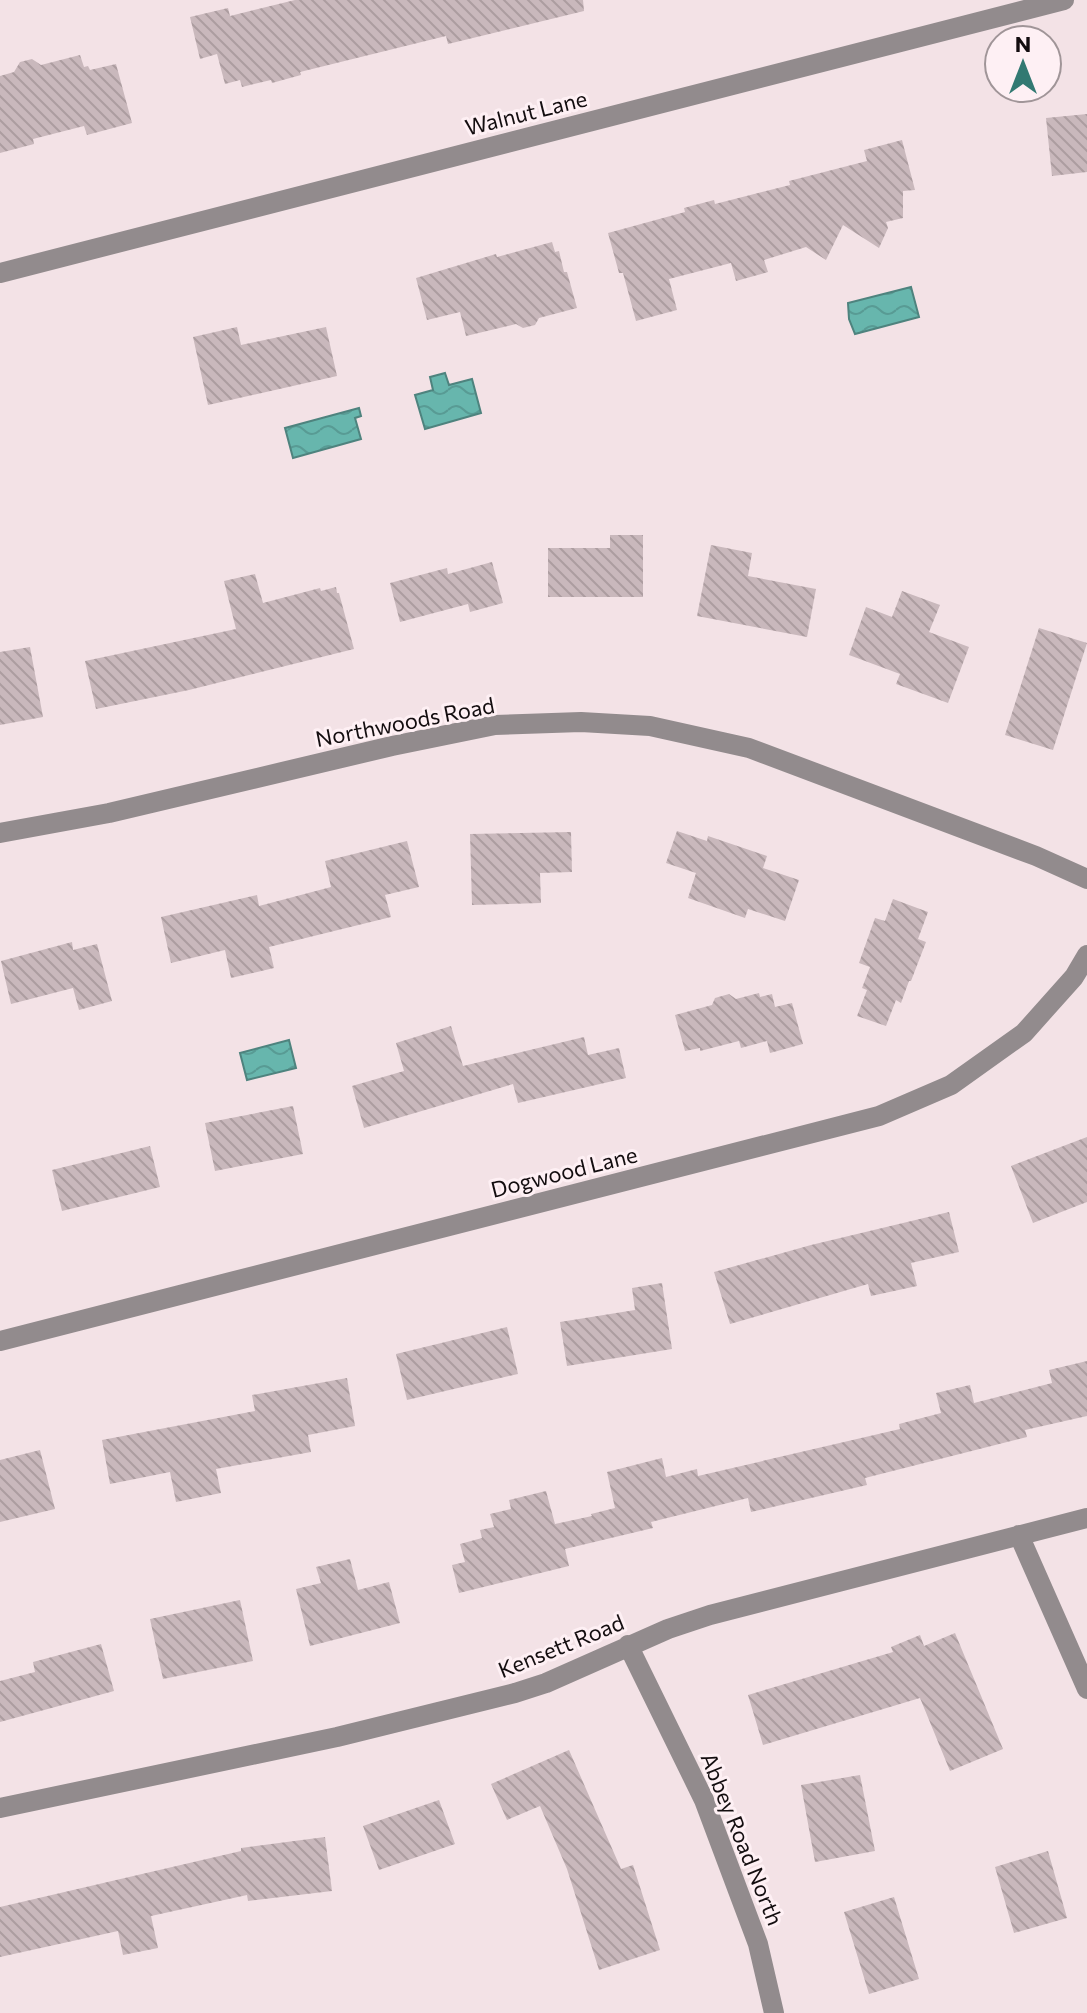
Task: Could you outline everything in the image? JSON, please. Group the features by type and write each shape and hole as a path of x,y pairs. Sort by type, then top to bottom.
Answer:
{"street":[{"name":"Walnut Lane","path":"0,273 1064,0"},
{"name":"Northwoods Road","path":"0,833 109,813 392,746 495,725 581,722 650,726 749,748 1036,856 1087,879"},
{"name":"Dogwood Lane","path":"0,1341 879,1116 951,1085 1024,1033 1074,977 1087,955"},
{"name":"Kensett Road","path":"0,1808 337,1737 515,1693 566,1674 628,1645 710,1615 1087,1518"},
{"path":"1019,1535 1087,1689"},
{"name":"Abbey Road North","path":"628,1645 704,1800 758,1944 774,2013"}],"water":[{"path":"911,287 919,317 855,334 849,319 848,303"},
{"path":"445,373 449,385 472,379 481,413 425,429 415,395 433,390 430,377"},
{"path":"359,408 361,416 355,418 361,439 293,458 285,428"},
{"path":"289,1040 296,1068 247,1080 240,1053"}],"building":[{"path":"295,0 583,0 584,11 448,44 446,36 300,72 301,75 272,83 271,80 242,87 240,80 225,84 217,54 200,59 190,17 228,8 230,16"},
{"path":"80,55 84,67 88,66 90,70 116,64 132,123 87,135 84,126 33,139 34,144 0,153 0,76 14,72 20,62 32,59 41,65"},
{"path":"1087,114 1087,172 1052,176 1046,118"},
{"path":"902,140 915,190 903,191 903,218 886,222 888,228 879,248 843,225 826,260 806,247 764,260 768,272 736,281 731,263 669,279 677,310 636,321 608,233 685,212 684,208 714,200 715,204 790,185 789,181 867,161 864,150"},
{"path":"552,242 555,252 559,251 564,272 567,272 577,308 539,318 535,325 523,328 516,324 466,336 460,312 427,320 416,278 496,254 497,257"},
{"path":"237,327 241,345 326,327 337,376 208,405 193,337"},
{"path":"610,535 643,535 643,597 548,597 548,548 610,548"},
{"path":"711,545 752,553 748,576 816,589 807,637 697,616"},
{"path":"492,562 503,603 470,612 468,604 400,622 390,583 447,568 448,574"},
{"path":"255,574 263,603 320,588 321,591 336,587 354,649 189,690 96,709 85,661 236,629 224,581"},
{"path":"902,591 940,605 929,632 969,647 948,703 896,684 900,674 849,655 866,607 892,617"},
{"path":"1039,628 1087,643 1053,750 1005,735"},
{"path":"30,647 43,717 0,725 0,652"},
{"path":"677,831 707,841 708,836 767,856 763,868 799,880 785,921 748,909 745,918 688,898 696,873 666,863"},
{"path":"571,832 572,872 540,873 541,903 472,905 470,834"},
{"path":"407,841 419,887 385,895 391,917 269,947 274,968 231,978 225,950 171,963 161,917 257,895 259,906 331,887 325,861"},
{"path":"893,899 928,912 918,939 926,942 901,1003 896,1000 886,1026 857,1016 867,990 862,988 870,967 859,963 875,918 885,921"},
{"path":"72,942 73,950 97,944 112,1001 79,1010 73,988 11,1004 1,961"},
{"path":"759,993 760,997 772,994 775,1007 792,1003 803,1044 770,1053 767,1041 741,1048 739,1041 700,1051 700,1048 685,1051 675,1015 712,1005 715,998 729,994 736,999"},
{"path":"451,1026 463,1066 584,1037 588,1055 619,1048 626,1078 518,1103 513,1084 364,1128 352,1086 404,1071 396,1043"},
{"path":"293,1106 303,1154 215,1171 205,1123"},
{"path":"1087,1137 1087,1202 1033,1223 1011,1166"},
{"path":"150,1146 160,1187 62,1211 52,1170"},
{"path":"949,1212 959,1252 911,1263 917,1286 871,1296 868,1284 730,1324 714,1272"},
{"path":"662,1283 672,1349 567,1366 560,1322 635,1310 632,1288"},
{"path":"507,1327 518,1374 407,1400 396,1354"},
{"path":"1087,1361 1087,1416 1025,1430 1027,1437 865,1478 867,1485 751,1512 748,1498 651,1522 653,1528 565,1549 569,1566 459,1593 452,1565 465,1562 460,1544 482,1538 480,1530 494,1527 490,1514 511,1509 509,1500 546,1491 555,1524 592,1516 615,1508 607,1472 662,1458 666,1477 697,1469 698,1476 900,1429 899,1424 941,1413 936,1393 970,1385 974,1403 1052,1383 1049,1370"},
{"path":"347,1378 355,1426 308,1435 311,1452 216,1469 221,1493 176,1502 170,1472 110,1484 102,1440 255,1411 252,1395"},
{"path":"40,1450 55,1509 0,1522 0,1460"},
{"path":"350,1559 358,1590 389,1582 400,1623 310,1646 296,1589 321,1583 316,1567"},
{"path":"240,1600 253,1661 163,1679 150,1619"},
{"path":"955,1633 1003,1749 950,1771 920,1698 763,1745 748,1695 893,1652 891,1647 920,1635 924,1646"},
{"path":"101,1644 114,1691 0,1722 0,1681 35,1672 33,1662"},
{"path":"569,1750 621,1869 633,1865 660,1950 599,1970 567,1869 540,1806 507,1820 491,1784"},
{"path":"860,1775 875,1851 815,1862 801,1785"},
{"path":"439,1800 455,1844 379,1870 363,1826"},
{"path":"325,1837 332,1891 248,1901 247,1895 151,1916 158,1948 123,1955 118,1931 0,1957 0,1907 241,1851 241,1848"},
{"path":"1048,1851 1067,1918 1014,1933 995,1867"},
{"path":"894,1897 919,1979 869,1994 844,1912"}]}
